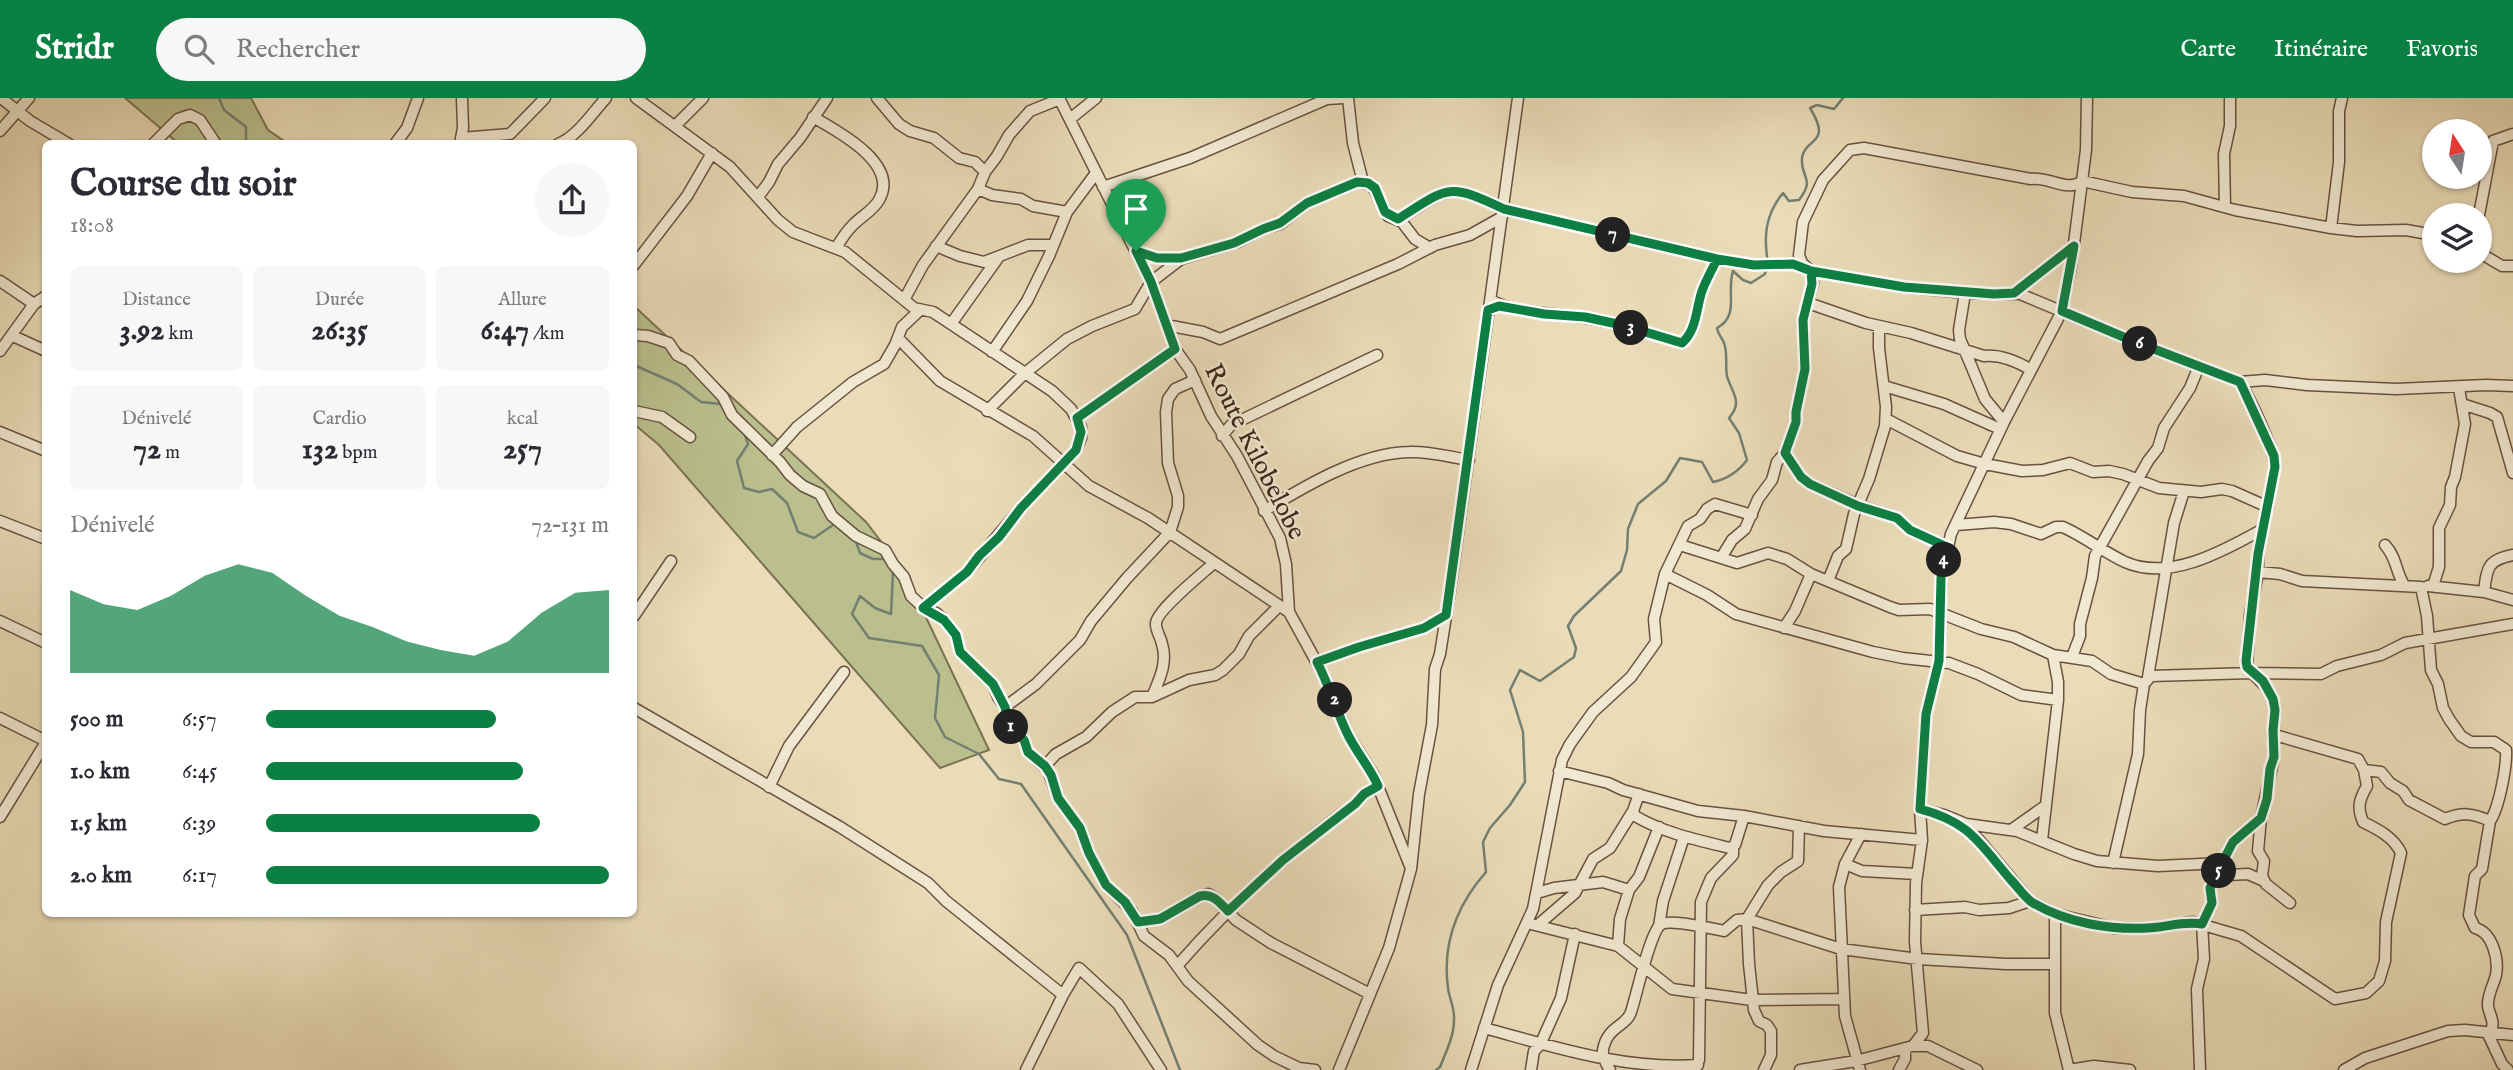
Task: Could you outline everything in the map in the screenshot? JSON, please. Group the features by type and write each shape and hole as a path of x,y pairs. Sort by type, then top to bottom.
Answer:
{"street":[{"path":"1,98 30,121 62,140"},
{"path":"0,131 29,98"},
{"path":"398,140 407,128 418,98"},
{"path":"460,140 463,98"},
{"path":"467,140 510,134 545,98"},
{"path":"566,140 606,98"},
{"path":"636,98 730,167 793,233 845,252 904,300 920,310 933,312 1061,398 1077,418 1081,427 1081,438 1076,450 1021,508 967,572 923,608"},
{"path":"675,126 704,98"},
{"path":"758,197 769,183 778,164 800,138 827,98"},
{"path":"877,98 899,124 910,131 934,138 959,158 975,162 985,172"},
{"path":"904,300 923,265 978,189 985,172 998,156 1009,135 1027,113 1060,98"},
{"name":"Route Kilobelobe","path":"1060,98 1151,282 1175,349 1185,361 1211,416 1237,456 1280,538 1284,551 1284,609 1317,662 1334,696 1348,736 1373,774 1411,869"},
{"path":"1070,120 1096,98"},
{"path":"1103,187 1190,158 1327,99 1343,98 1363,182"},
{"path":"1326,1070 1340,1070 1389,948 1411,869 1419,794 1432,725 1435,669 1440,654 1493,305 1518,98"},
{"path":"1899,1070 1909,1048 1923,1033 1915,910 1922,840 1920,809 1926,714 1939,661 1941,578 1947,547 1956,525 2002,425 2062,311 2082,181 2087,138 2087,98"},
{"path":"2225,207 2224,154 2230,126 2230,98"},
{"path":"2331,228 2339,162 2339,111 2342,98"},
{"path":"157,140 178,119 190,115 200,120 213,140"},
{"path":"813,117 847,138 880,166 885,177 880,200 853,225 836,248"},
{"path":"2481,203 2493,141 2513,134"},
{"path":"1721,558 1732,540 1745,529 1758,499 1772,480 1777,462 1785,453 1796,422 1805,369 1803,320 1812,284 1811,271 1799,255 1803,222 1823,180 1850,150 1864,148 2031,179 2045,178 2063,186 2077,185 2082,181 2132,191 2184,196 2251,214 2331,228 2422,233"},
{"path":"637,261 687,195 712,153"},
{"path":"992,352 1022,310 1067,212 1096,173"},
{"path":"1136,251 1157,258 1181,258 1238,242 1280,223 1307,203 1357,182 1375,188 1385,212 1406,225 1415,239 1430,248"},
{"path":"978,189 992,195 1021,199 1033,206 1067,212"},
{"path":"1398,219 1426,201 1452,190 1474,195 1503,213 1717,259 1754,265 1793,264 1811,271 1904,287 1965,293 2014,293 2240,382 2265,380 2396,389 2513,386"},
{"path":"1166,325 1203,332 1220,339 1430,248 1470,235 1503,213"},
{"path":"936,246 971,260 984,262 1028,245 1052,245"},
{"path":"2014,293 2074,246"},
{"path":"951,324 998,258"},
{"path":"988,411 1024,374 1067,339 1092,326 1135,310 1151,282 1181,258"},
{"path":"1493,305 1544,314 1585,317 1682,343 1695,320 1701,293 1717,259"},
{"path":"2492,261 2502,267 2513,267"},
{"path":"0,281 34,304"},
{"path":"1965,293 1959,330 1986,399 2002,425"},
{"path":"0,351 34,304 42,299"},
{"path":"1808,303 1879,326 1965,348 1984,356 1993,355 2016,361 2030,369"},
{"path":"772,455 785,439 817,411 860,377 880,367 891,354 902,327 920,310"},
{"path":"1828,581 1838,556 1846,549 1886,419 1879,326"},
{"path":"637,335 668,342 677,355 688,361 723,397 732,415 803,486 820,494 837,520 856,536 885,550 904,577 911,596 923,608 944,620 956,635 960,652 988,677 1005,707 1009,726 1024,740 1028,752 1045,766 1051,775 1058,798 1080,828 1089,853 1106,885 1125,902 1144,936 1169,955 1188,981 1258,1045 1299,1068 1315,1070"},
{"path":"13,336 42,349"},
{"path":"898,338 940,381 1023,429 1088,486 1148,518 1284,609 1248,636 1239,654 1223,670 1215,675 1189,680 1152,697 1135,697 1123,704 1086,737 1056,754 1045,766"},
{"path":"1077,418 1175,349"},
{"path":"1222,436 1231,425 1377,355"},
{"path":"2072,657 2080,636 2080,624 2095,556 2158,448 2164,428 2190,388 2199,366"},
{"path":"1005,707 1036,684 1080,640 1091,621 1170,533 1178,507 1178,496 1168,463 1166,411 1168,399 1175,389 1195,380"},
{"path":"2240,382 2275,461 2251,606 2246,654 2247,667 2263,681 2273,699 2275,710 2274,757 2261,818 2258,850 2264,861 2262,876 2269,888 2290,903"},
{"path":"1884,386 2002,425"},
{"path":"2459,388 2465,424 2451,487 2450,505 2437,536 2439,567 2427,587 2428,646 2431,670 2444,708 2461,736 2471,742 2494,742 2510,751 2490,821 2482,869 2475,876 2469,915 2475,928 2482,930 2490,939 2495,959 2496,976 2491,984 2488,1007 2493,1016 2489,1032 2500,1068"},
{"path":"2462,404 2497,418 2513,473"},
{"path":"637,411 662,417 690,437"},
{"path":"1886,419 1957,456 1985,464 2022,471 2043,470 2070,463 2093,472 2109,471 2166,489 2201,492 2222,489 2269,507"},
{"path":"0,432 42,449"},
{"path":"1264,511 1343,468 1390,454 1410,452 1469,460"},
{"path":"1785,453 1801,477 1810,484 1858,506 1897,518 1910,530 1947,547"},
{"path":"2166,489 2178,504"},
{"path":"2113,863 2138,754 2140,710 2178,504 2184,491"},
{"path":"1471,1070 1498,985 1533,923 1559,771 1570,744 1593,712 1631,677 1656,642 1654,619 1665,574 1689,526 1715,503 1752,514"},
{"path":"0,521 42,537"},
{"path":"1956,525 1994,522 2011,524 2041,534 2056,527 2063,527 2128,563 2159,568 2199,560 2263,528"},
{"path":"1680,545 1737,563 1768,552 1787,559 1811,575 1899,610 1930,609 1981,629 2014,637 2053,655 2092,661 2111,674 2146,680 2251,673 2321,674 2344,663 2381,655 2405,643 2513,624"},
{"path":"2385,545 2394,555 2395,568 2404,585"},
{"path":"2484,592 2490,564 2497,558 2513,555"},
{"path":"637,611 671,561"},
{"path":"1152,697 1165,654 1157,627 1158,617 1185,587 1214,563"},
{"path":"2258,572 2280,574 2302,581 2404,585 2484,592 2513,600"},
{"path":"1665,574 1737,614 1893,656 1939,661 1978,674 2021,695 2058,700"},
{"path":"1784,628 1811,575"},
{"path":"1317,662 1424,628 1446,615"},
{"path":"0,621 42,641"},
{"path":"2042,840 2058,700 2053,655"},
{"path":"769,787 789,746 844,672"},
{"path":"637,710 840,827 928,883 946,901 1063,995"},
{"path":"0,718 42,739"},
{"path":"1920,809 1958,822 1979,841 2030,901 2055,914 2114,928 2152,928 2193,922 2202,924 2241,936 2335,999 2366,993 2379,981 2385,961 2386,922 2401,853 2397,844 2378,829 2362,822 2359,800 2367,786 2364,770 2358,759 2273,734"},
{"path":"0,816 42,748"},
{"path":"2364,770 2381,772 2390,783 2403,791 2409,800 2445,819 2456,814 2468,814 2490,821"},
{"path":"1559,771 1698,811 1922,840"},
{"path":"1177,967 1228,911 1283,860 1364,794 1378,786"},
{"path":"1533,923 1569,900 1593,859 1610,848 1633,811 1639,794"},
{"path":"2011,830 2045,806"},
{"path":"1633,811 1634,816 1684,837 1733,848"},
{"path":"1484,1028 1608,1066 1696,1068 1701,902 1711,878 1733,855 1744,816"},
{"path":"2200,1070 2199,1020 2196,1006 2204,959 2202,924 2212,903 2210,888 2233,842 2261,818"},
{"path":"1958,822 2011,830 2097,861 2220,867 2228,875 2248,874 2264,881"},
{"path":"1764,1070 1771,1055 1771,1031 1756,1016 1752,1000 1747,919 1768,885 1798,861 1800,826"},
{"path":"1618,946 1620,919 1629,890 1639,877 1659,827"},
{"path":"1858,1065 1843,999 1839,887 1845,864 1861,834"},
{"path":"1608,1066 1603,1049 1610,1031 1630,1014 1684,837"},
{"path":"1845,864 1862,872 1917,874"},
{"path":"1537,894 1554,888 1603,882 1629,890"},
{"path":"1138,922 1160,919 1208,894 1250,930 1271,943 1370,994"},
{"path":"1915,910 2009,908 2030,901"},
{"path":"2055,914 2055,1013 2069,1070 2094,1066 2130,1070"},
{"path":"1659,926 1665,923 1724,931 1737,920 1747,919 1841,949 1918,959 2055,964"},
{"path":"1533,923 1618,946 1672,989 1752,1000 1843,999"},
{"path":"1531,1070 1534,1051 1561,998 1575,934"},
{"path":"1026,1070 1079,968 1118,1004 1161,1070"},
{"path":"1923,1023 1941,1050"},
{"path":"2344,1070 2365,1058 2434,1034 2465,1030 2513,1035"},
{"path":"1800,1070 1858,1065 1894,1050 1928,1046 1941,1050 1977,1070"}],"green space":[{"path":"125,98 251,98 268,130 283,140 174,140"},
{"path":"637,309 866,522 905,573 989,750 940,768 659,445 637,427"}],"waterway":[{"path":"219,98 224,110 246,127 246,140"},
{"path":"1768,263 1766,234 1769,217 1783,193 1789,201 1799,200 1806,187 1802,158 1804,151 1816,139 1819,128 1810,108 1817,105 1834,109 1843,98"},
{"path":"1436,1070 1447,1050 1454,1026 1447,972 1447,956 1454,926 1467,898 1486,872 1483,842 1490,828 1525,782 1523,732 1510,690 1520,670 1540,681 1574,657 1576,648 1568,626 1574,616 1621,571 1627,550 1628,529 1638,504 1666,481 1680,458 1702,462 1713,482 1732,474 1747,460 1739,433 1729,418 1736,407 1736,401 1727,376 1725,347 1717,328 1724,323 1730,310 1733,271 1751,283 1765,274 1766,269"},
{"path":"637,366 677,384 701,402 721,404"},
{"path":"744,432 748,444 737,461 744,488 759,492 772,489 787,503 798,532 814,538 836,523"},
{"path":"856,542 860,553 873,559 886,559"},
{"path":"893,572 891,614 875,608 860,596 852,614 869,638 922,646 939,675 935,718 945,737 979,754 999,779 1021,784 1127,935 1180,1070"}],"route":[{"path":"1136,251 1151,282 1175,349 1077,418 1081,427 1081,438 1076,450 1021,508 967,572 923,608 940,615 956,635 960,652 993,684 1005,707 1009,726 1024,740 1028,752 1045,766 1051,775 1058,798 1080,828 1089,853 1106,885 1125,902 1138,922 1160,919 1208,894 1228,911 1283,860 1364,794 1378,786 1348,736 1334,696 1317,662 1424,628 1446,615 1488,310 1499,306 1544,314 1585,317 1682,343 1699,311 1701,293 1717,259 1754,265 1793,264 1811,271 1811,295 1803,320 1805,369 1796,422 1785,453 1801,477 1818,489 1858,506 1889,514 1910,530 1947,547 1941,578 1939,661 1926,714 1920,809 1958,822 1979,841 2030,901 2055,914 2114,928 2152,928 2193,922 2202,924 2212,903 2210,888 2233,842 2261,818 2274,757 2273,699 2263,681 2251,673 2246,661 2258,554 2267,517 2275,461 2240,382 2062,311 2074,246 2014,293 1965,293 1904,287 1811,271 1793,264 1786,264 1754,265 1738,262 1717,259 1504,209 1462,191 1440,193 1398,219 1388,216 1372,185 1357,182 1307,203 1280,223 1238,242 1181,258 1157,258 1136,251"}]}
